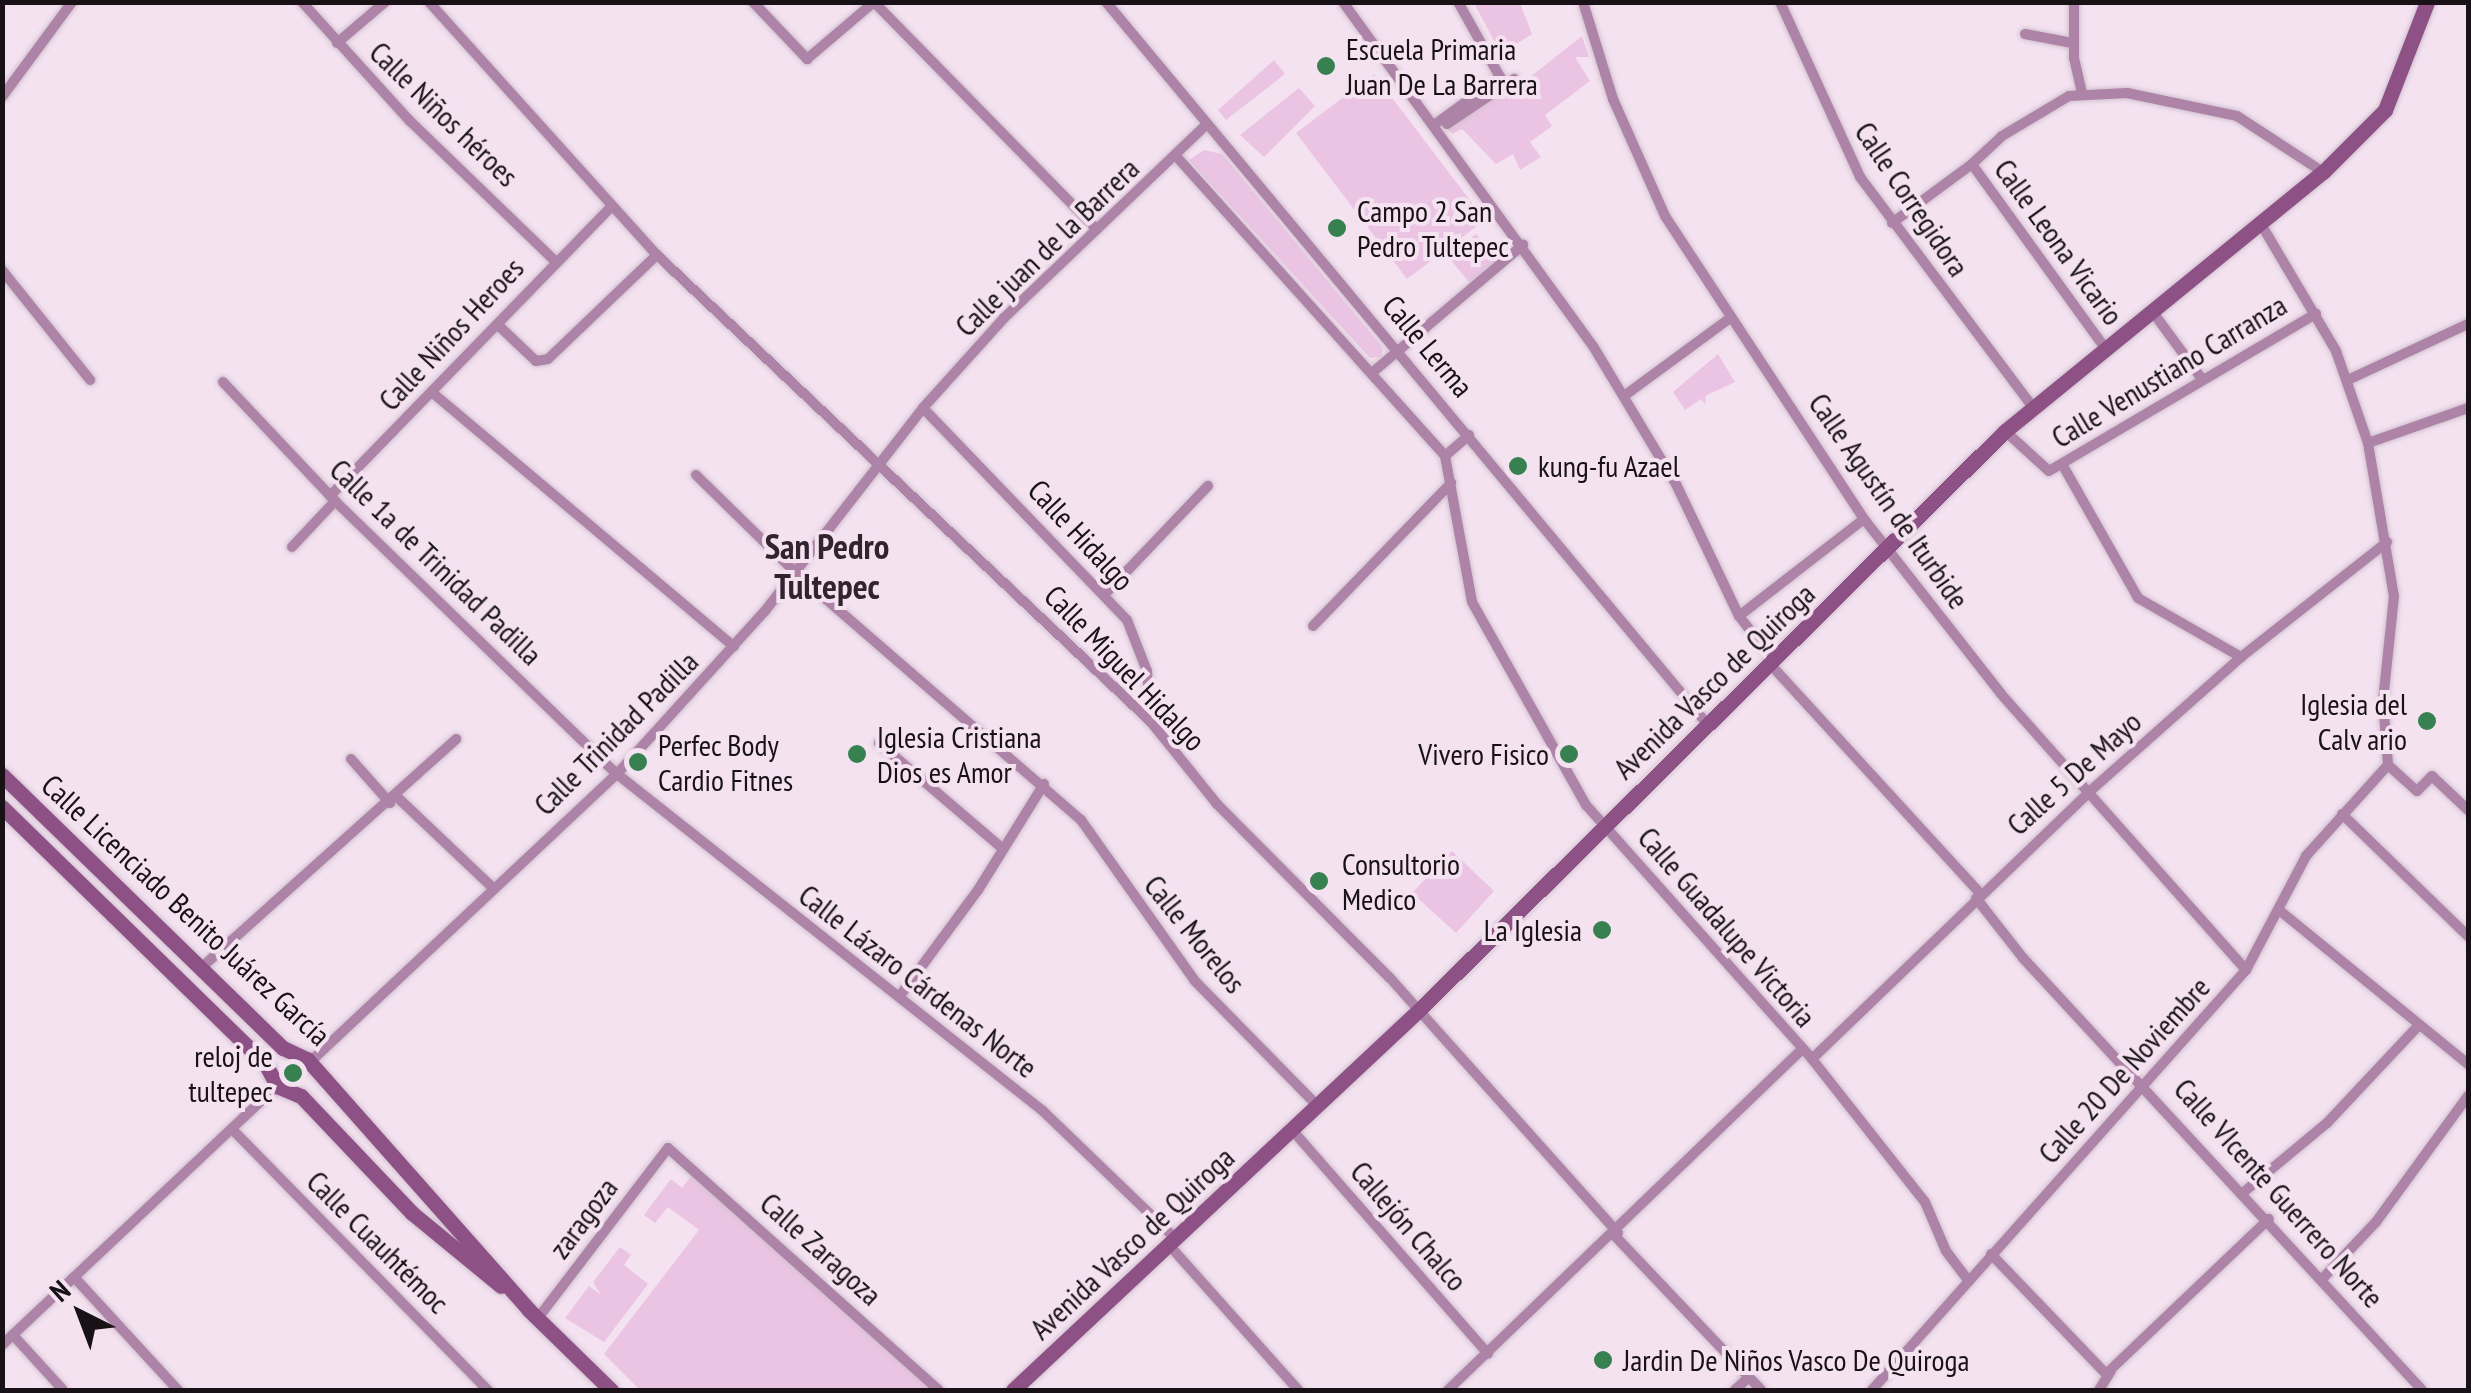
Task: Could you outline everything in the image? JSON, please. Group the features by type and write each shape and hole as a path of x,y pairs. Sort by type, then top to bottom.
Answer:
{"street":[{"path":"2,97 72,2"},
{"name":"Calle Niños héroes","path":"302,2 337,43 554,260"},
{"path":"337,43 385,2"},
{"path":"753,2 807,58 874,2 1096,229"},
{"name":"Calle Lerma","path":"1106,2 1708,725"},
{"name":"Calle VIcente Guerrero Norte","path":"1343,2 1523,245 1624,396 1676,484 1740,616 1773,663 1978,896 2023,958 2324,1277 2422,1390"},
{"path":"1436,128 1500,77 1458,2"},
{"name":"Calle Agustín de Iturbide","path":"1583,2 1614,99 1665,216 1729,319 1864,519 2088,793 2246,970"},
{"name":"Calle Corregidora","path":"1780,2 1816,94 1860,178 2033,407"},
{"path":"2074,2 2072,42 2082,94"},
{"name":"Avenida Vasco de Quiroga","path":"1013,1390 1419,1010 1888,552 2005,432 2323,172 2385,110 2427,2"},
{"name":"Calle Miguel Hidalgo","path":"437,5 610,208 884,463 1151,722 1216,804 1419,1010 1617,1235 1762,1390"},
{"path":"2025,34 2033,41 2072,42"},
{"path":"1436,128 1514,78"},
{"name":"Calle Leona Vicario","path":"1892,223 2027,118 2082,94 2127,93 2237,116 2323,172"},
{"name":"Calle juan de la Barrera","path":"924,408 1096,229 1207,124"},
{"name":"Calle Guadalupe Victoria","path":"1176,156 1446,456 1472,602 1565,770 1606,826 1800,1051 1812,1058 1925,1202 1951,1259 1970,1281"},
{"name":"Calle Leona Vicario","path":"1972,164 2105,348"},
{"name":"Calle Niños Heroes","path":"292,547 333,498 499,326 502,313 610,208"},
{"path":"2261,224 2350,379 2368,442 2394,596 2382,701 2388,764 2417,791 2432,776 2468,810"},
{"path":"1372,372 1523,245"},
{"path":"499,326 536,361 548,359 616,300 657,254"},
{"path":"2,270 90,380"},
{"path":"2152,311 2202,379"},
{"name":"Calle Venustiano Carranza","path":"2005,432 2037,466 2049,471 2316,314"},
{"path":"1624,396 1729,319"},
{"path":"2350,379 2468,324"},
{"name":"Calle 1a de Trinidad Padilla","path":"222,382 333,498 618,774"},
{"path":"434,394 734,647"},
{"name":"Calle Trinidad Padilla","path":"310,1062 618,774 796,574 924,408"},
{"name":"Calle Hidalgo","path":"924,408 1106,593 1142,650 1154,701 1151,722"},
{"path":"2368,442 2468,408"},
{"path":"1446,456 1470,436"},
{"path":"2062,464 2138,598 2240,657"},
{"name":"Calle Morelos","path":"696,475 796,574 1044,784 1080,820 1195,982 1318,1106"},
{"path":"1313,626 1452,483"},
{"path":"1106,593 1208,486"},
{"path":"1740,616 1864,519"},
{"name":"Calle 5 De Mayo","path":"1812,1058 2088,793 2240,657 2387,542"},
{"path":"202,968 456,740"},
{"path":"878,743 1002,848"},
{"path":"351,759 493,888"},
{"name":"Calle 20 De Noviembre","path":"1872,1390 2246,970 2306,856 2388,764"},
{"name":"Calle Lázaro Cárdenas Norte","path":"618,774 1043,1111 1173,1242 1298,1390"},
{"name":"Calle Licenciado Benito Juárez García","path":"2,775 284,1048 310,1062 318,1078 433,1194 534,1314"},
{"path":"900,997 1044,784"},
{"path":"6,811 26,798"},
{"name":"Calle Licenciado Benito Juárez García","path":"6,811 266,1066 278,1086 301,1096 412,1213 534,1314 611,1390"},
{"path":"2342,814 2468,936"},
{"path":"2278,910 2468,1064"},
{"path":"2244,1191 2327,1123 2418,1026"},
{"path":"266,1066 284,1048"},
{"path":"1448,1390 1617,1235 1800,1051"},
{"path":"301,1096 318,1078"},
{"path":"2,1344 278,1086"},
{"path":"2324,1277 2376,1222 2468,1096"},
{"name":"Calle Cuauhtémoc","path":"232,1130 488,1390"},
{"name":"Callejón Chalco","path":"1292,1131 1488,1354"},
{"name":"zaragoza","path":"534,1314 668,1148"},
{"name":"Calle Zaragoza","path":"668,1148 939,1390"},
{"path":"2099,1390 2109,1373 2268,1219"},
{"path":"1991,1254 2109,1373"},
{"path":"74,1277 178,1390"},
{"path":"13,1336 63,1390"},
{"path":"1735,1390 1749,1377"}],"shaded area":[{"path":"1474,3 1520,3 1532,34 1501,54"},
{"path":"1582,36 1589,57 1575,57 1590,81 1545,115 1552,126 1530,142 1541,157 1520,170 1513,154 1496,164 1462,129 1452,134 1447,128 1501,91 1506,96"},
{"path":"1274,60 1285,74 1226,120 1218,110"},
{"path":"1374,74 1485,220 1407,279 1296,133"},
{"path":"1299,88 1315,106 1264,157 1240,135"},
{"path":"1204,150 1222,154 1383,348 1381,357 1370,358 1189,160"},
{"path":"1476,234 1497,260 1470,283 1448,257"},
{"path":"1718,354 1735,382 1705,396 1706,405 1701,399 1685,410 1673,392"},
{"path":"1452,851 1494,891 1456,933 1412,893"},
{"path":"692,1175 932,1390 640,1390 604,1354 699,1230 668,1207 655,1223 644,1215 671,1179 682,1188"},
{"path":"620,1247 631,1255 624,1265 648,1284 604,1342 565,1318 589,1286 601,1295 593,1282"}],"place":[{"name":"Escuela Primaria Juan De La Barrera","path":"1326,66"},
{"name":"Campo 2 San Pedro Tultepec","path":"1337,228"},
{"name":"kung-fu Azael","path":"1518,466"},
{"name":"Iglesia del Calv ario","path":"2427,721"},
{"name":"Iglesia Cristiana Dios es Amor","path":"857,754"},
{"name":"Vivero Fisico","path":"1569,754"},
{"name":"Perfec Body Cardio Fitnes","path":"638,762"},
{"name":"Consultorio Medico","path":"1319,881"},
{"name":"La Iglesia","path":"1602,930"},
{"name":"reloj de tultepec","path":"293,1073"},
{"name":"Jardin De Niños Vasco De Quiroga","path":"1603,1360"}],"district":[{"name":"San Pedro Tultepec","path":"827,566"}]}
